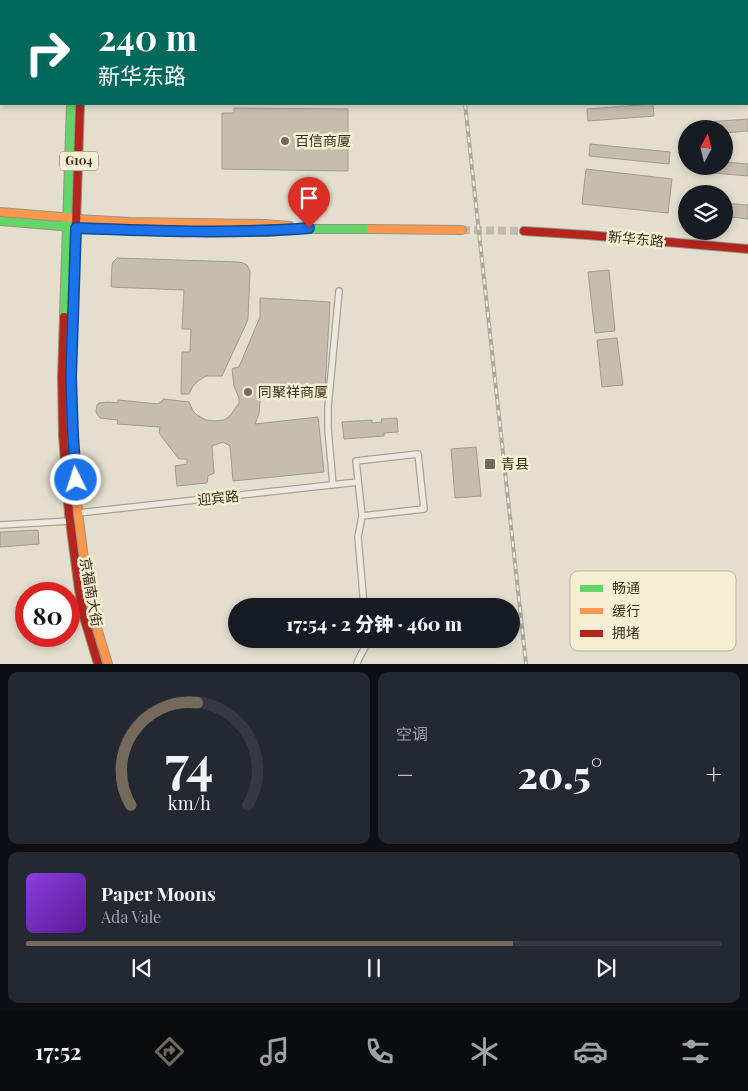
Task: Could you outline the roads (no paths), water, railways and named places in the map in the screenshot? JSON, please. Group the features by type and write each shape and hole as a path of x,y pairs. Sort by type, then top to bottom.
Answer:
{"main road":[{"name":"G104","path":"67,218 71,105"},
{"name":"G104","path":"77,219 80,105"},
{"path":"0,212 129,222 263,224 309,228 462,230"},
{"name":"京福南大街","path":"67,218 62,377 64,445 70,521 79,590 84,617 98,664"},
{"name":"京福南大街","path":"77,219 71,377 78,513 93,615 108,664"},
{"path":"0,221 76,228 127,230 266,232 309,228"},
{"name":"新华东路","path":"524,231 748,249"}],"street":[{"path":"333,485 328,407 339,291"},
{"path":"362,516 424,509 418,454 356,461 362,516 358,536 363,598"},
{"name":"迎宾路","path":"78,513 358,482"},
{"path":"0,525 70,521"},
{"path":"357,664 357,660 364,648"}],"tunnel":[{"path":"462,230 524,231"}],"railway":[{"path":"465,105 526,664"}],"place":[{"name":"百信商厦","path":"285,141"},
{"name":"同聚祥商厦","path":"248,392"},
{"name":"青县","path":"490,464"}]}
